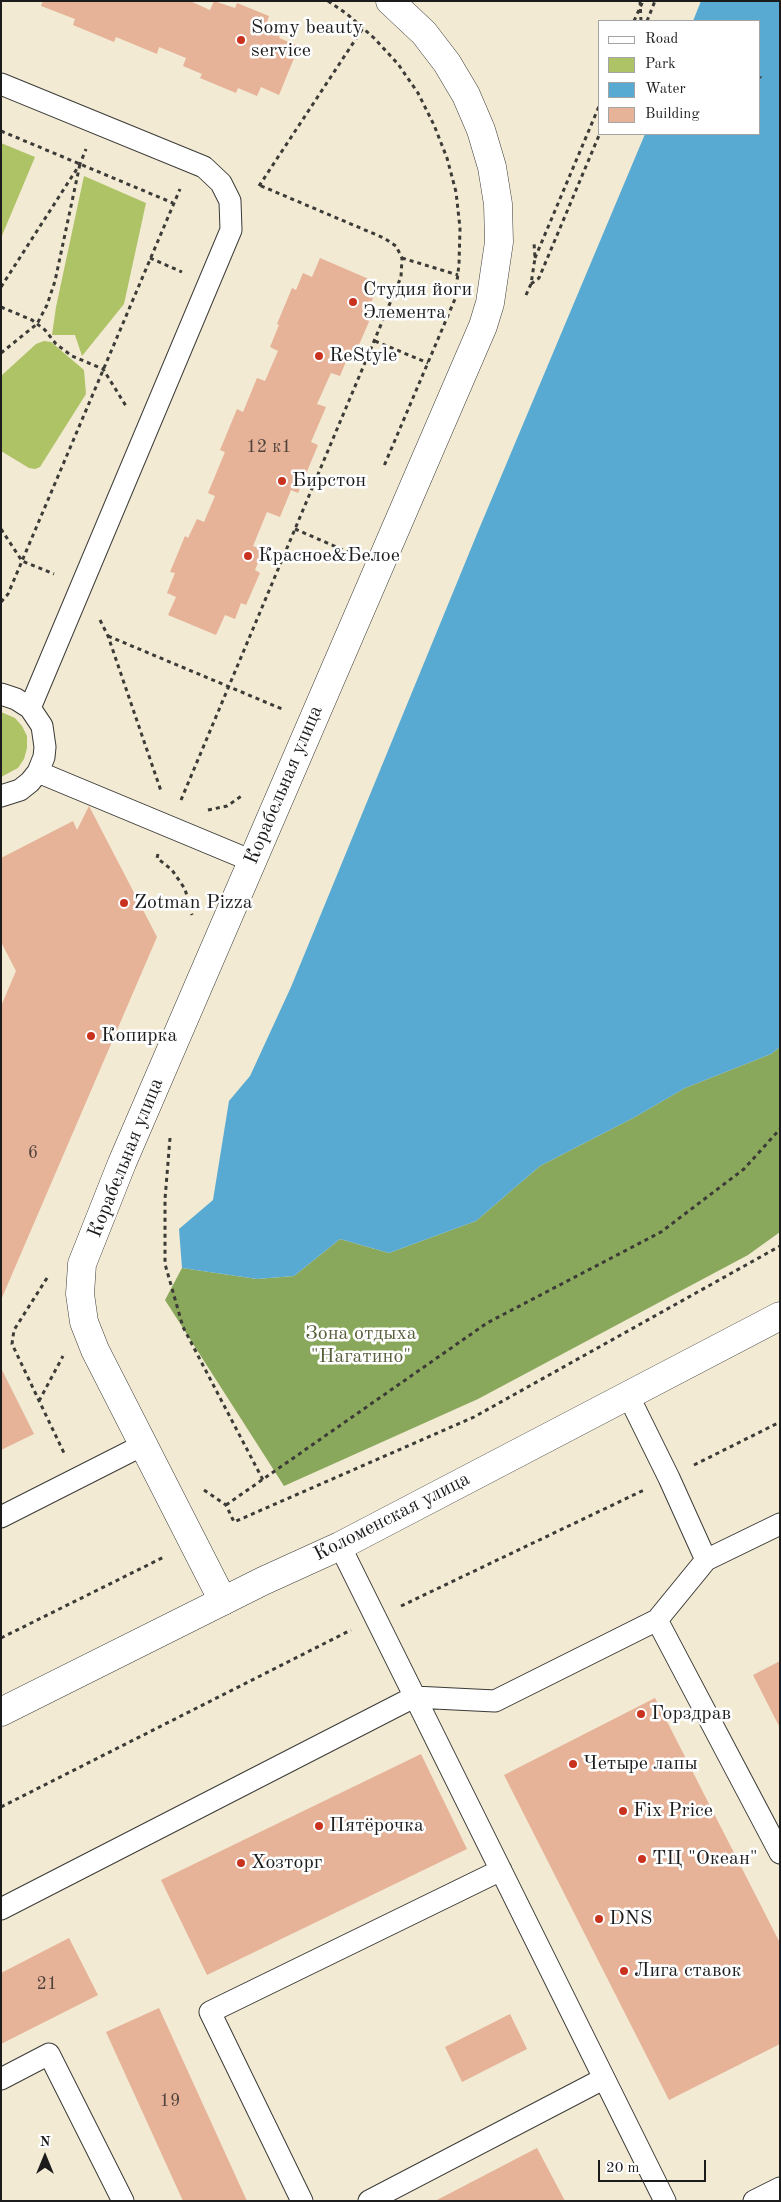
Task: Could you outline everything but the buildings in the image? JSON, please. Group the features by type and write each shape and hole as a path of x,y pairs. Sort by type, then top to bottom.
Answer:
{"street":[{"name":"Корабельная улица","path":"223,1601 95,1350 84,1322 80,1294 82,1264 122,1163 483,326 495,280 498,204 492,167 481,130 466,95 447,63 424,33 390,1"},
{"name":"Коломенская улица","path":"1,1712 223,1601 340,1546 780,1316"}],"lane":[{"path":"1,84 204,167 221,183 230,201 231,230 30,708"},
{"path":"1,694 16,699 30,708 42,726 45,736 44,757 38,772 20,790 1,796"},
{"path":"38,772 252,861"},
{"path":"628,1395 669,1478 706,1560"},
{"path":"1,1517 143,1445"},
{"path":"1,1909 414,1697 496,1701 657,1620 706,1560 780,1524"},
{"path":"340,1546 665,2201"},
{"path":"657,1620 780,1853"},
{"path":"302,2201 210,2012 501,1870"},
{"path":"1,2079 49,2054 123,2201"},
{"path":"369,2201 604,2079"},
{"path":"754,2201 780,2188"}],"path":[{"path":"328,1 362,28 398,64 413,86 434,125 456,192 460,228 455,299"},
{"path":"647,20 655,1"},
{"path":"634,20 641,2"},
{"path":"641,2 641,20"},
{"path":"231,230 362,28"},
{"path":"535,258 598,109"},
{"path":"1,130 174,203"},
{"path":"531,284 539,278 599,135"},
{"path":"1,602 8,594 191,163"},
{"path":"1,287 80,164"},
{"path":"1,353 37,324 52,290 80,164"},
{"path":"191,920 192,912 185,889 172,870 157,858 401,277 402,258 396,246 384,238 259,185"},
{"path":"402,258 458,275"},
{"path":"1,307 37,324 56,344 72,356 104,369 144,437"},
{"path":"375,341 428,363"},
{"path":"1,529 22,561 82,586 108,636 161,792"},
{"path":"295,529 348,552"},
{"path":"1,595 8,594"},
{"path":"108,636 282,709"},
{"path":"179,806 214,810 239,799"},
{"path":"226,1505 487,1323 661,1232 744,1169 780,1129"},
{"path":"171,1131 164,1199 164,1264 183,1327 263,1480"},
{"path":"205,1491 226,1505 234,1522 474,1417 780,1246"},
{"path":"49,1276 12,1336 15,1353 77,1479"},
{"path":"39,1401 63,1356"},
{"path":"1,1638 164,1557"}],"green space":[{"path":"1,143 35,157 1,238"},
{"path":"84,176 146,203 124,304 82,356 75,335 52,335 56,307"},
{"path":"44,341 51,342 84,370 86,394 40,467 35,469 29,468 1,451 1,376 36,344"},
{"path":"1,712 15,718 22,726 27,736 27,748 24,759 18,768 1,777"},
{"name":"Зона отдыха \"Нагатино\"","path":"780,1047 780,1232 748,1255 478,1399 284,1486 165,1300 182,1268 257,1279 294,1276 340,1239 389,1253 476,1221 540,1166 635,1117 685,1088 771,1054"}],"water":[{"path":"701,1 780,1 780,1047 771,1054 685,1088 635,1117 540,1166 476,1221 389,1253 340,1239 294,1276 257,1279 182,1268 179,1229 213,1200 229,1101 250,1076 291,987 479,529 645,135 761,135 761,20 693,20"}],"place":[{"name":"Somy beauty service","path":"241,40"},
{"name":"Студия йоги Элемента","path":"353,302"},
{"name":"ReStyle","path":"319,356"},
{"name":"Бирстон","path":"282,481"},
{"name":"Красное&Белое","path":"248,556"},
{"name":"Zotman Pizza","path":"124,903"},
{"name":"Копирка","path":"91,1036"},
{"name":"Горздрав","path":"641,1714"},
{"name":"Четыре лапы","path":"573,1764"},
{"name":"Fix Price","path":"623,1811"},
{"name":"Пятёрочка","path":"319,1826"},
{"name":"ТЦ \"Океан\"","path":"642,1859"},
{"name":"Хозторг","path":"241,1863"},
{"name":"DNS","path":"599,1919"},
{"name":"Лига ставок","path":"624,1971"}]}
